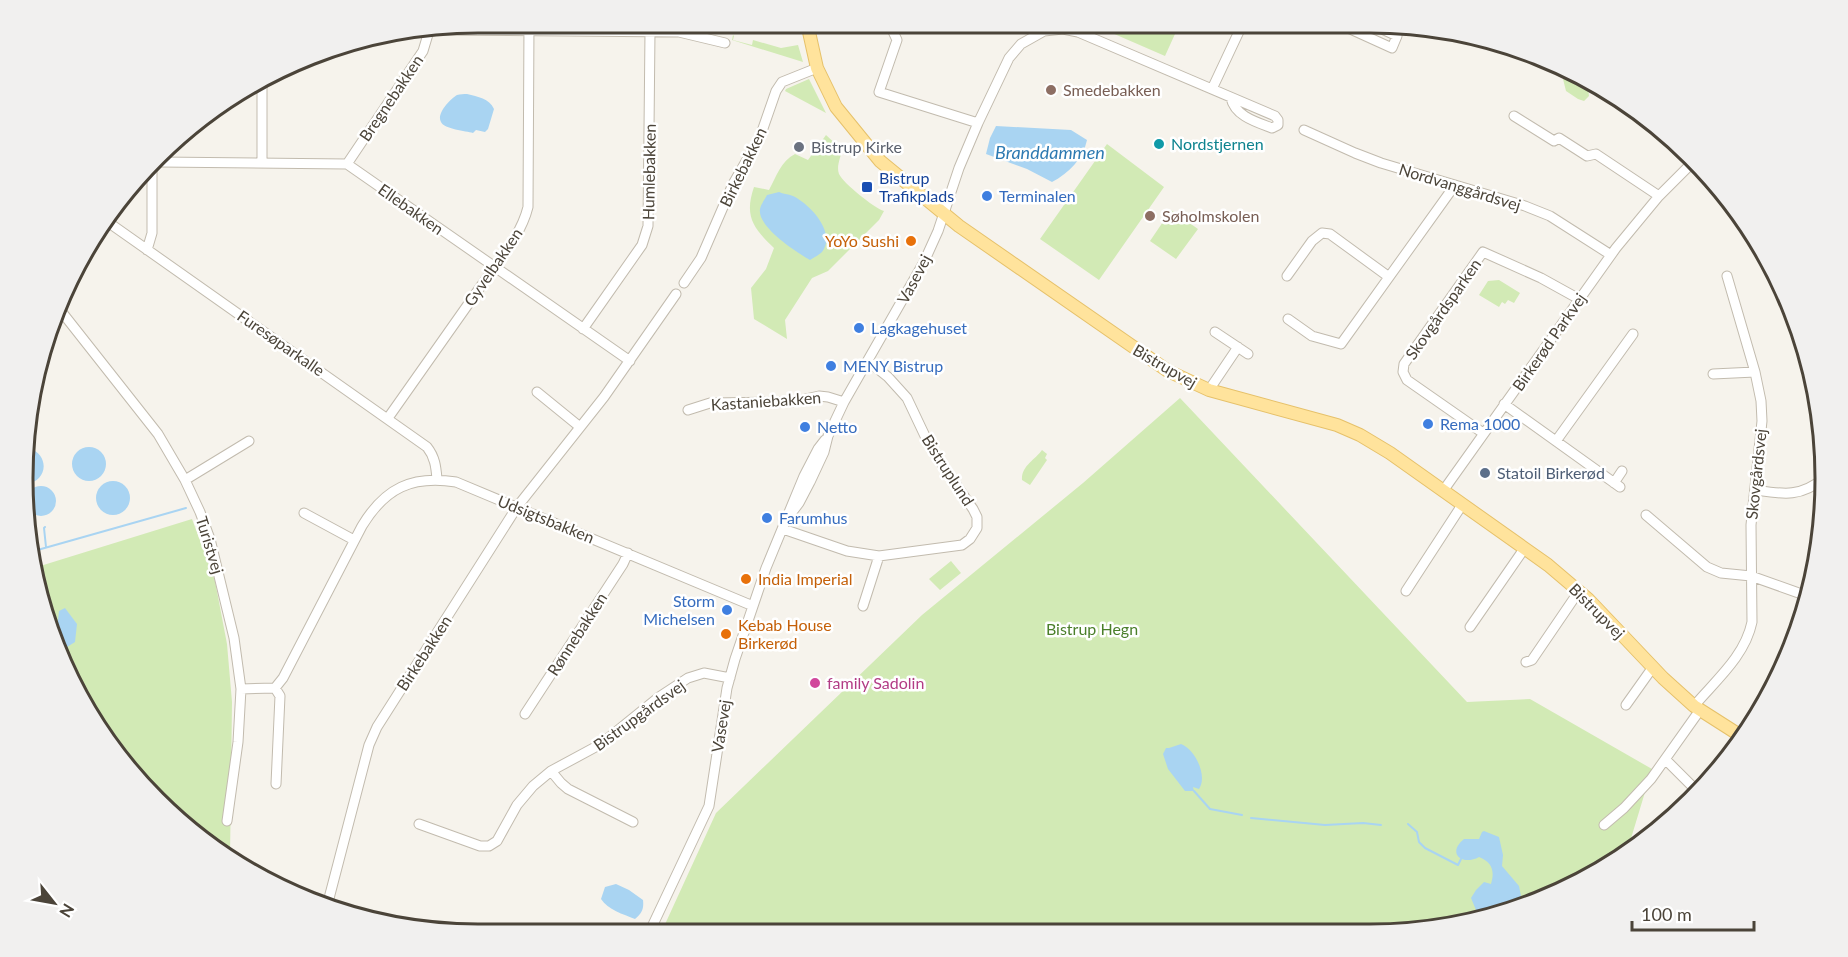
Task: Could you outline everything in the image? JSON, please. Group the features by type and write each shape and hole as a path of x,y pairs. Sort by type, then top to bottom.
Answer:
{"main road":[{"name":"Bistrupvej","path":"809,33 817,68 836,107 880,161 944,214 1168,371 1209,390 1302,415 1355,433 1389,453 1548,565 1579,591 1653,667 1697,708 1735,732"}],"street":[{"name":"Gyvelbakken","path":"388,418 521,227 528,207 529,33"},
{"name":"Humlebakken","path":"583,329 642,246 648,226 650,33"},
{"path":"686,33 725,43"},
{"path":"894,33 897,40 879,92 978,123"},
{"path":"944,214 959,168 1000,74 1015,50 1036,33"},
{"path":"1080,33 1275,116 1278,125 1272,128 1239,113 1231,98"},
{"path":"1212,89 1238,33"},
{"path":"1359,33 1392,48 1397,36 1392,34"},
{"name":"Bregnebakken","path":"347,164 423,51 427,36"},
{"name":"Birkebakken","path":"684,283 701,258 733,184 760,137 776,91 782,82 817,68"},
{"path":"262,90 262,162"},
{"path":"1514,116 1554,141 1559,138 1587,156 1596,154 1659,196"},
{"name":"Nordvanggårdsvej","path":"1304,129 1380,163 1525,206 1550,216 1611,255"},
{"path":"164,162 347,164"},
{"name":"Ellebakken","path":"347,164 630,361"},
{"name":"Birkerød Parkvej","path":"1443,491 1611,255 1659,196 1688,167"},
{"path":"147,250 152,233 152,176"},
{"path":"1288,319 1312,336 1341,344 1455,185"},
{"name":"Vasevej","path":"653,924 709,806 730,678 766,568 789,516 810,482 844,402 924,262 944,214"},
{"name":"Furesøparkalle","path":"112,225 427,447 433,453 437,479"},
{"path":"1287,276 1312,241 1322,233 1330,234 1389,277"},
{"name":"Skovgårdsparken","path":"1483,433 1407,380 1403,372 1404,364 1483,252 1579,298"},
{"name":"Skovgårdsvej","path":"1604,825 1631,801 1666,760 1697,708 1742,650 1749,636 1752,622 1751,525 1762,421 1761,401 1755,372 1727,276"},
{"name":"Birkebakken","path":"329,898 369,745 377,727 518,507 630,361 676,294"},
{"name":"Turistvej","path":"64,315 158,434 185,480 210,539 223,585 241,688 238,742 227,821"},
{"path":"1215,332 1248,354"},
{"path":"1556,441 1633,334"},
{"path":"1209,390 1238,347"},
{"name":"Bistruplund","path":"783,529 847,551 879,556 962,545 975,533 977,523 974,509 943,466 907,399 888,377 868,362"},
{"path":"1713,374 1755,372"},
{"path":"537,392 580,427"},
{"name":"Kastaniebakken","path":"688,410 710,403 792,402 819,396 844,402"},
{"path":"1504,404 1617,485 1622,471"},
{"path":"185,480 249,441"},
{"name":"Udsigtsbakken","path":"274,687 283,678 371,510 384,497 417,482 437,479 456,482 753,606"},
{"path":"1755,490 1786,495 1797,493 1815,483"},
{"path":"1406,591 1462,505"},
{"path":"304,513 354,540"},
{"path":"1646,515 1707,567 1721,573 1751,576 1800,593"},
{"path":"1470,627 1524,549"},
{"name":"Rønnebakken","path":"525,714 628,553"},
{"path":"863,606 879,556"},
{"path":"1526,662 1532,660 1579,591"},
{"path":"1626,705 1653,667"},
{"name":"Bistrupgårdsvej","path":"418,824 480,846 489,846 497,841 517,805 532,786 551,771 601,744 659,697 688,678 704,673 730,678"},
{"path":"241,688 274,687 280,696 276,784"},
{"path":"1666,760 1692,786"},
{"path":"551,771 568,789 633,822"}],"green space":[{"path":"1112,33 1175,33 1165,56"},
{"path":"733,35 733,40 752,45 753,40 781,48 798,45 803,62 732,40"},
{"path":"809,79 826,113 785,91"},
{"path":"1563,79 1588,91 1589,96 1584,101 1578,99 1566,91"},
{"path":"826,135 842,150 838,168 842,178 866,200 884,211 879,220 828,271 812,278 785,320 787,339 754,319 751,288 766,269 774,248 752,221 751,197 754,187 769,190 779,170 790,157 795,154 808,160"},
{"path":"1107,144 1164,187 1099,280 1040,239"},
{"path":"1171,210 1198,229 1176,259 1150,241"},
{"path":"1499,280 1520,293 1514,303 1508,300 1505,304 1502,302 1499,307 1479,295 1488,281"},
{"name":"Bistrup Hegn","path":"1180,398 1467,702 1530,699 1652,769 1631,839 1567,878 1513,900 1456,915 1399,923 665,924 716,813 922,615 1083,483"},
{"path":"1042,450 1047,454 1045,458 1047,460 1030,485 1022,480 1022,475"},
{"path":"192,519 215,581 227,644 232,702 230,848 207,832 163,794 125,750 108,726 79,676 67,649 48,594 42,565"},
{"path":"951,561 961,573 940,590 929,579"}],"water":[{"path":"467,94 486,100 494,109 485,132 476,130 473,133 455,129 441,122 440,115 448,103 457,95"},
{"name":"Branddammen","path":"996,126 1071,130 1087,140 1074,165 1052,182 1027,169 986,154"},
{"path":"779,192 793,196 807,205 824,228 826,244 822,252 810,260 771,231 761,216 760,209 767,195"},
{"path":"89,447 101,452 106,464 101,476 89,481 77,476 72,464 77,452"},
{"path":"34,450 43,462 44,468 39,478 33,482"},
{"path":"113,481 125,486 130,498 125,510 113,515 101,510 96,498 101,486"},
{"path":"41,486 54,495 56,501 51,511 41,516 35,514 33,489"},
{"path":"65,608 77,624 75,642 67,647 58,624 59,611"},
{"path":"1181,744 1191,751 1201,770 1201,784 1199,789 1193,787 1194,791 1185,791 1168,769 1163,754 1166,748"},
{"path":"1482,832 1499,837 1503,855 1502,866 1519,886 1521,896 1477,911 1471,898 1484,882 1491,884 1493,875 1491,868 1479,857 1462,859 1456,849 1464,839 1479,839"},
{"path":"616,884 643,900 642,911 635,919 612,909 601,899 605,887"}],"waterway":[{"path":"39,550 186,508"},
{"path":"45,527 46,547"},
{"path":"1194,791 1210,809 1242,815"},
{"path":"1251,818 1325,825 1363,823 1381,825"},
{"path":"1408,824 1417,832 1419,842 1425,848 1458,865 1461,859"}],"place":[{"name":"Smedebakken","path":"1051,90"},
{"name":"Nordstjernen","path":"1159,144"},
{"name":"Bistrup Kirke","path":"799,147"},
{"name":"Bistrup Trafikplads","path":"867,187"},
{"name":"Terminalen","path":"987,196"},
{"name":"Søholmskolen","path":"1150,216"},
{"name":"YoYo Sushi","path":"911,241"},
{"name":"Lagkagehuset","path":"859,328"},
{"name":"MENY Bistrup","path":"831,366"},
{"name":"Rema 1000","path":"1428,424"},
{"name":"Netto","path":"805,427"},
{"name":"Statoil Birkerød","path":"1485,473"},
{"name":"Farumhus","path":"767,518"},
{"name":"India Imperial","path":"746,579"},
{"name":"Storm Michelsen","path":"727,610"},
{"name":"Kebab House Birkerød","path":"726,634"},
{"name":"family Sadolin","path":"815,683"}]}
